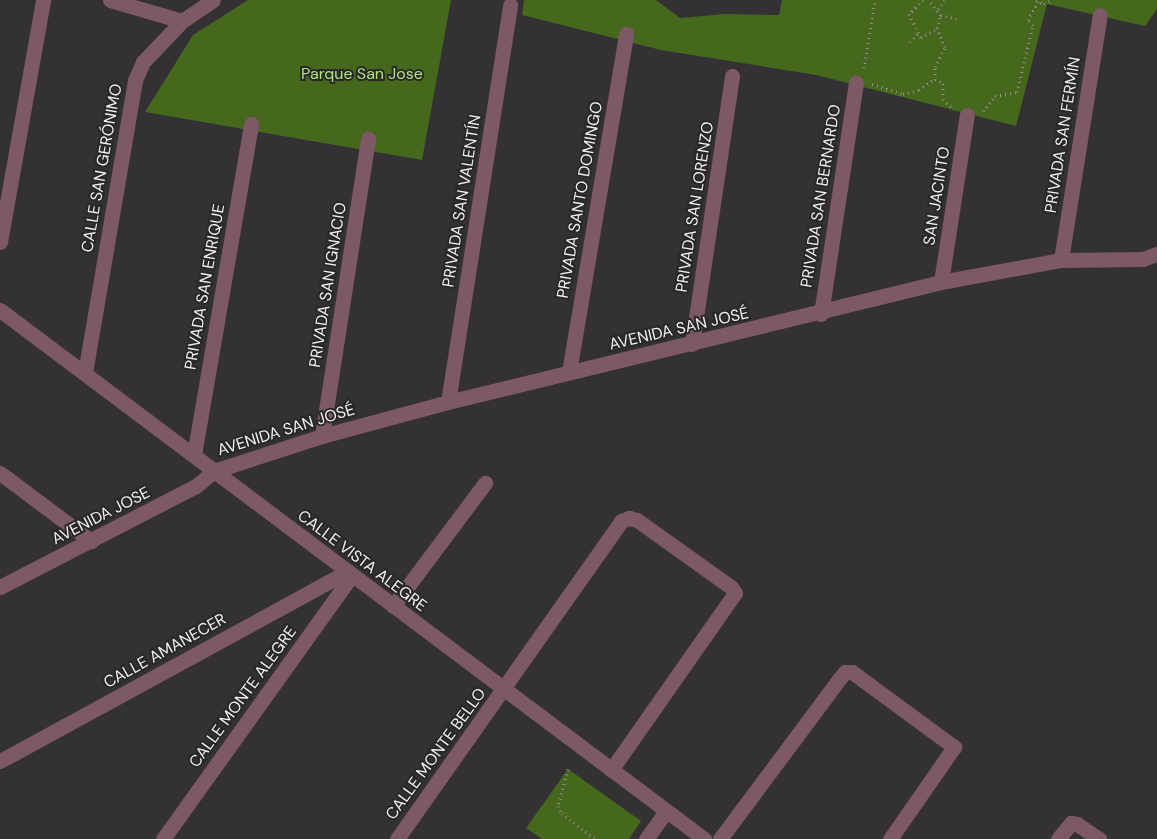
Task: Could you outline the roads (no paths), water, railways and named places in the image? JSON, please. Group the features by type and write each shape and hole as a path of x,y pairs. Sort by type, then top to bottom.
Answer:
{"street":[{"path":"0,242 43,0"},
{"path":"110,0 182,21"},
{"name":"CALLE SAN GERÓNIMO","path":"85,373 135,80 144,62 182,21 213,0"},
{"name":"PRIVADA SAN VALENTÍN","path":"448,402 510,5"},
{"name":"PRIVADA SAN FERMÍN","path":"1061,260 1100,15"},
{"name":"PRIVADA SANTO DOMINGO","path":"569,372 626,34"},
{"name":"PRIVADA SAN LORENZO","path":"692,344 732,76"},
{"name":"PRIVADA SAN BERNARDO","path":"821,314 863,79"},
{"name":"SAN JACINTO","path":"941,282 970,113"},
{"name":"PRIVADA SAN ENRIQUE","path":"194,455 251,124"},
{"name":"PRIVADA SAN IGNACIO","path":"322,436 368,139"},
{"name":"AVENIDA SAN JOSÉ","path":"214,470 322,436 448,402 821,314 941,282 1061,260 1143,259 1157,254"},
{"name":"CALLE VISTA ALEGRE","path":"0,310 704,839"},
{"name":"AVENIDA JOSE","path":"0,587 196,486 214,470"},
{"path":"0,474 92,541"},
{"path":"393,606 485,483"},
{"name":"CALLE MONTE BELLO","path":"397,839 504,690 621,521 629,518 645,525 731,586 735,593 611,770"},
{"name":"CALLE AMANECER","path":"0,761 350,573"},
{"name":"CALLE MONTE ALEGRE","path":"163,839 350,573"},
{"path":"720,839 845,672 852,672 954,747 890,839"},
{"path":"646,839 666,812"},
{"path":"1058,839 1071,823 1077,824 1099,839"}],"park label":[{"name":"Parque San Jose","path":"362,74"}]}
